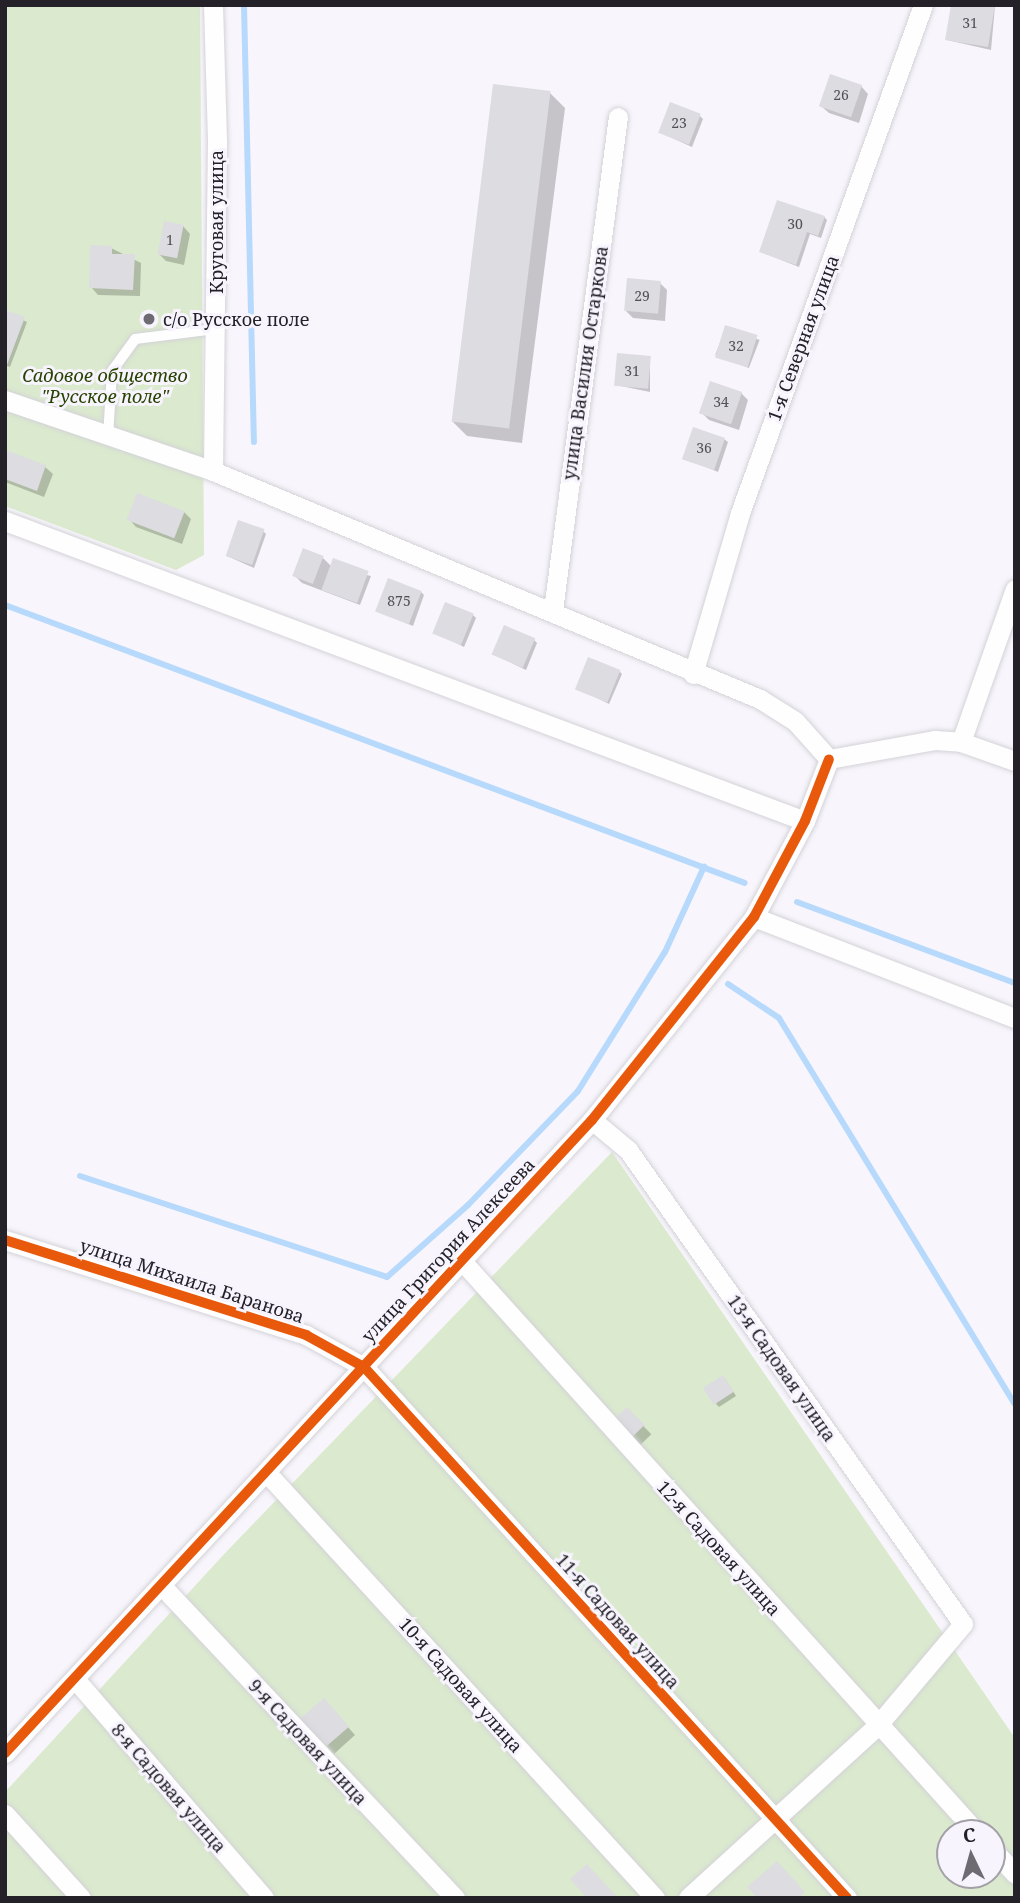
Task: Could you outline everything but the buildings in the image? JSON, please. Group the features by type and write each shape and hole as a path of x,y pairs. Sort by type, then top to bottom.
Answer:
{"street":[{"name":"Круговая улица","path":"213,5 216,329 213,471"},
{"name":"1-я Северная улица","path":"693,674 740,513 923,5"},
{"name":"улица Василия Остаркова","path":"553,610 618,117"},
{"path":"5,400 108,438 213,471 553,610 693,674 760,699 783,714 829,759 935,740 961,742 1015,761"},
{"path":"5,521 805,821"},
{"path":"961,742 1015,589"},
{"name":"улица Григория Алексеева","path":"5,1753 592,1121 754,917 805,821 829,759"},
{"path":"754,917 1015,1018"},
{"name":"13-я Садовая улица","path":"592,1121 628,1150 963,1624 878,1725"},
{"name":"улица Михаила Баранова","path":"5,1240 306,1335 364,1367"},
{"name":"12-я Садовая улица","path":"462,1261 964,1819"},
{"name":"11-я Садовая улица","path":"364,1367 847,1898"},
{"name":"10-я Садовая улица","path":"266,1472 655,1898"},
{"name":"9-я Садовая улица","path":"162,1586 455,1898"},
{"name":"8-я Садовая улица","path":"75,1679 264,1898"},
{"path":"688,1898 878,1725"},
{"path":"5,1815 81,1898"}],"lane":[{"path":"108,438 112,371 135,339 216,329"}],"green space":[{"name":"Садовое общество \"Русское поле\"","path":"5,5 200,5 204,555 176,570 5,506"},
{"path":"612,1152 1015,1738 1015,1898 5,1898 5,1792 227,1551"}],"waterway":[{"path":"244,5 254,442"},
{"path":"5,605 745,883"},
{"path":"80,1176 387,1277 468,1205 578,1091 665,952 704,867"},
{"path":"797,902 1015,983"},
{"path":"728,984 779,1018 1015,1404"}],"cycle path":[{"path":"5,1753 592,1120 754,917 805,821 829,759"},
{"path":"5,1240 306,1335 364,1367 847,1898"}],"place":[{"name":"с/о Русское поле","path":"149,319"}]}
